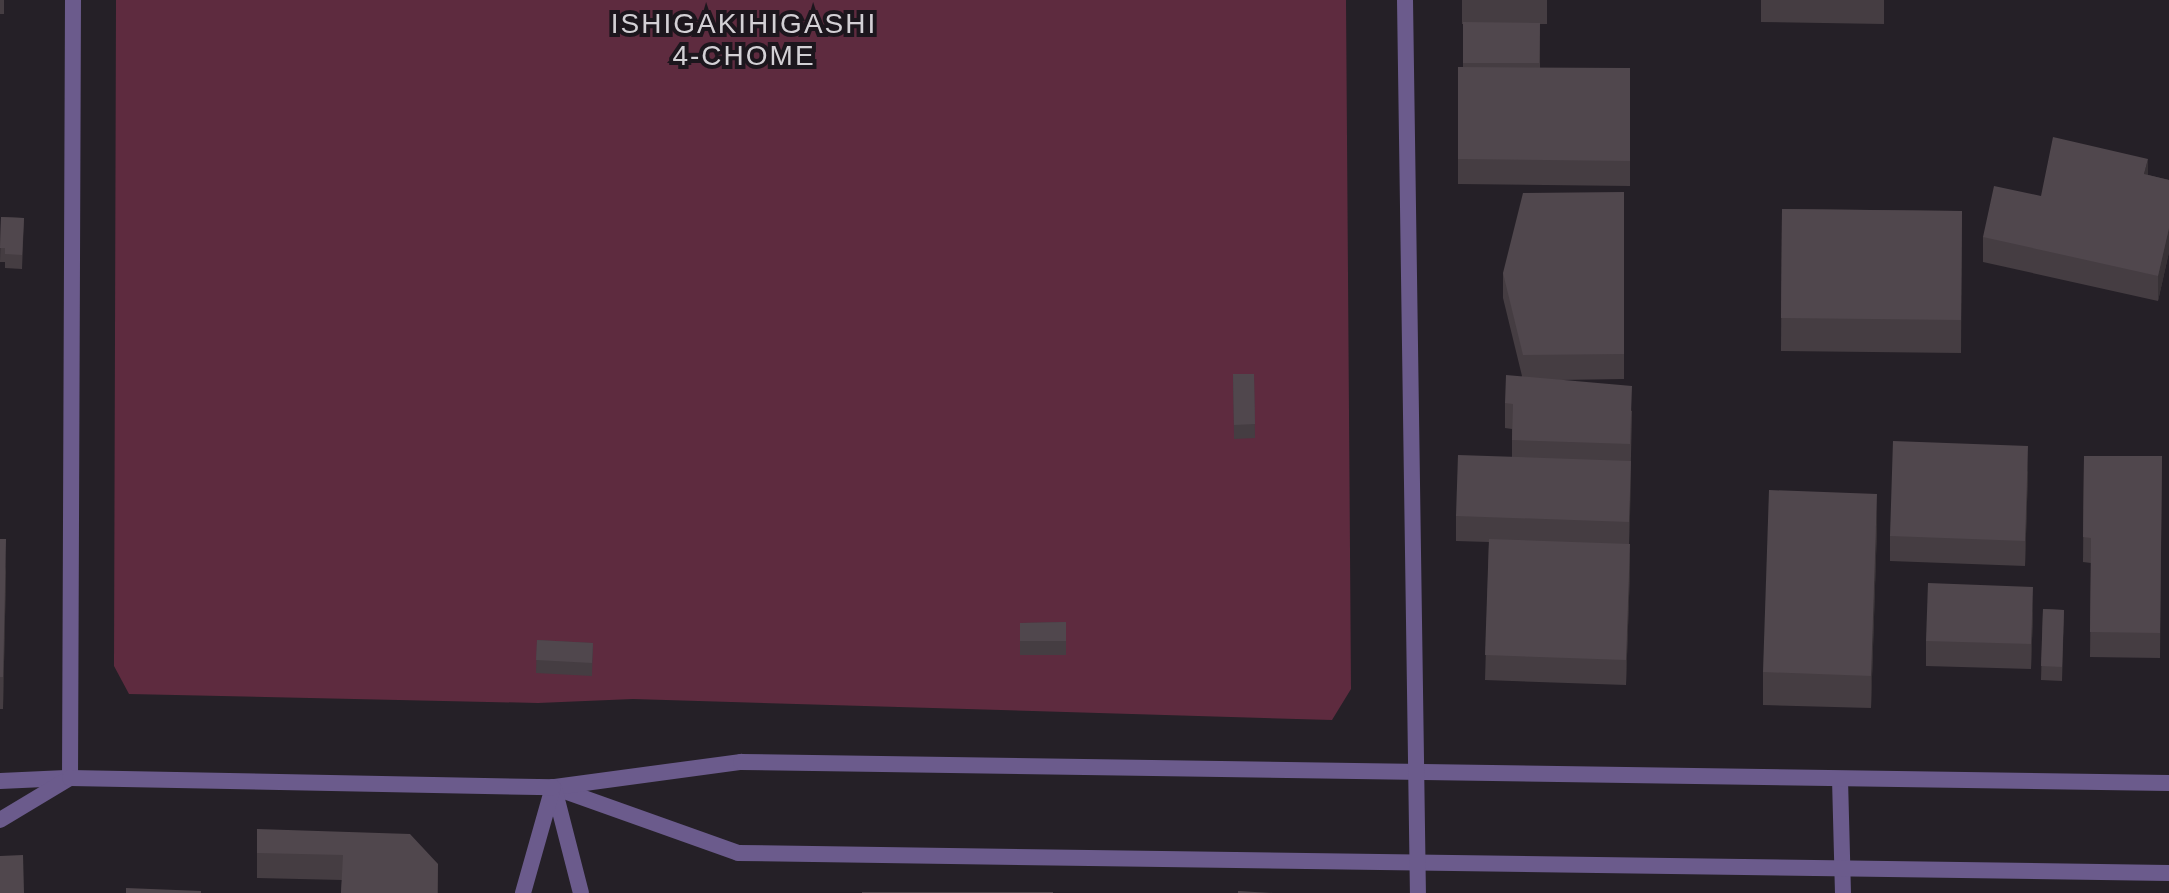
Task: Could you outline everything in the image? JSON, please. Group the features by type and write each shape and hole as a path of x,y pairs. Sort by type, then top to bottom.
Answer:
{"street":[{"path":"70,778 73,0"},
{"path":"1405,0 1418,893"},
{"path":"0,781 70,778 553,787 741,762 2169,783"},
{"path":"0,820 70,778"},
{"path":"1840,779 1843,893"},
{"path":"553,787 738,853 2169,873"},
{"path":"523,893 553,787"},
{"path":"553,787 581,893"}],"shaded area":[{"path":"116,0 1346,0 1351,689 1332,720 633,699 538,703 129,694 114,666"}],"building":[{"path":"1463,22 1540,23 1539,63 1463,63"},
{"path":"1458,67 1630,68 1630,161 1458,159"},
{"path":"2053,137 2148,159 2144,174 2169,180 2169,228 2158,276 1983,237 1994,186 2041,196"},
{"path":"1624,192 1624,354 1523,355 1503,273 1523,193"},
{"path":"1782,209 1962,211 1961,320 1781,318"},
{"path":"1,217 24,218 22,255 5,254 5,248 0,248"},
{"path":"1233,374 1254,374 1255,424 1234,425"},
{"path":"1506,375 1632,386 1630,444 1512,440 1513,404 1505,403"},
{"path":"1893,441 2028,446 2025,541 1890,536"},
{"path":"1458,455 1631,461 1629,522 1456,516"},
{"path":"2084,456 2162,456 2160,633 2090,632 2091,538 2083,537"},
{"path":"1769,490 1877,494 1871,676 1763,672"},
{"path":"0,539 6,539 3,677 0,677"},
{"path":"1489,539 1630,544 1626,660 1485,655"},
{"path":"1928,583 2033,587 2031,644 1926,641"},
{"path":"2043,609 2064,610 2062,667 2041,666"},
{"path":"1066,622 1066,641 1020,641 1020,623"},
{"path":"537,640 593,643 592,663 536,660"},
{"path":"257,829 410,834 438,864 437,893 341,893 343,855 257,853"},
{"path":"23,855 24,893 0,893 0,856"},
{"path":"126,888 201,891 201,893 126,893"},
{"path":"1053,892 1053,893 862,893"}],"district":[{"name":"ISHIGAKIHIGASHI 4-CHOME","path":"744,40"}]}
